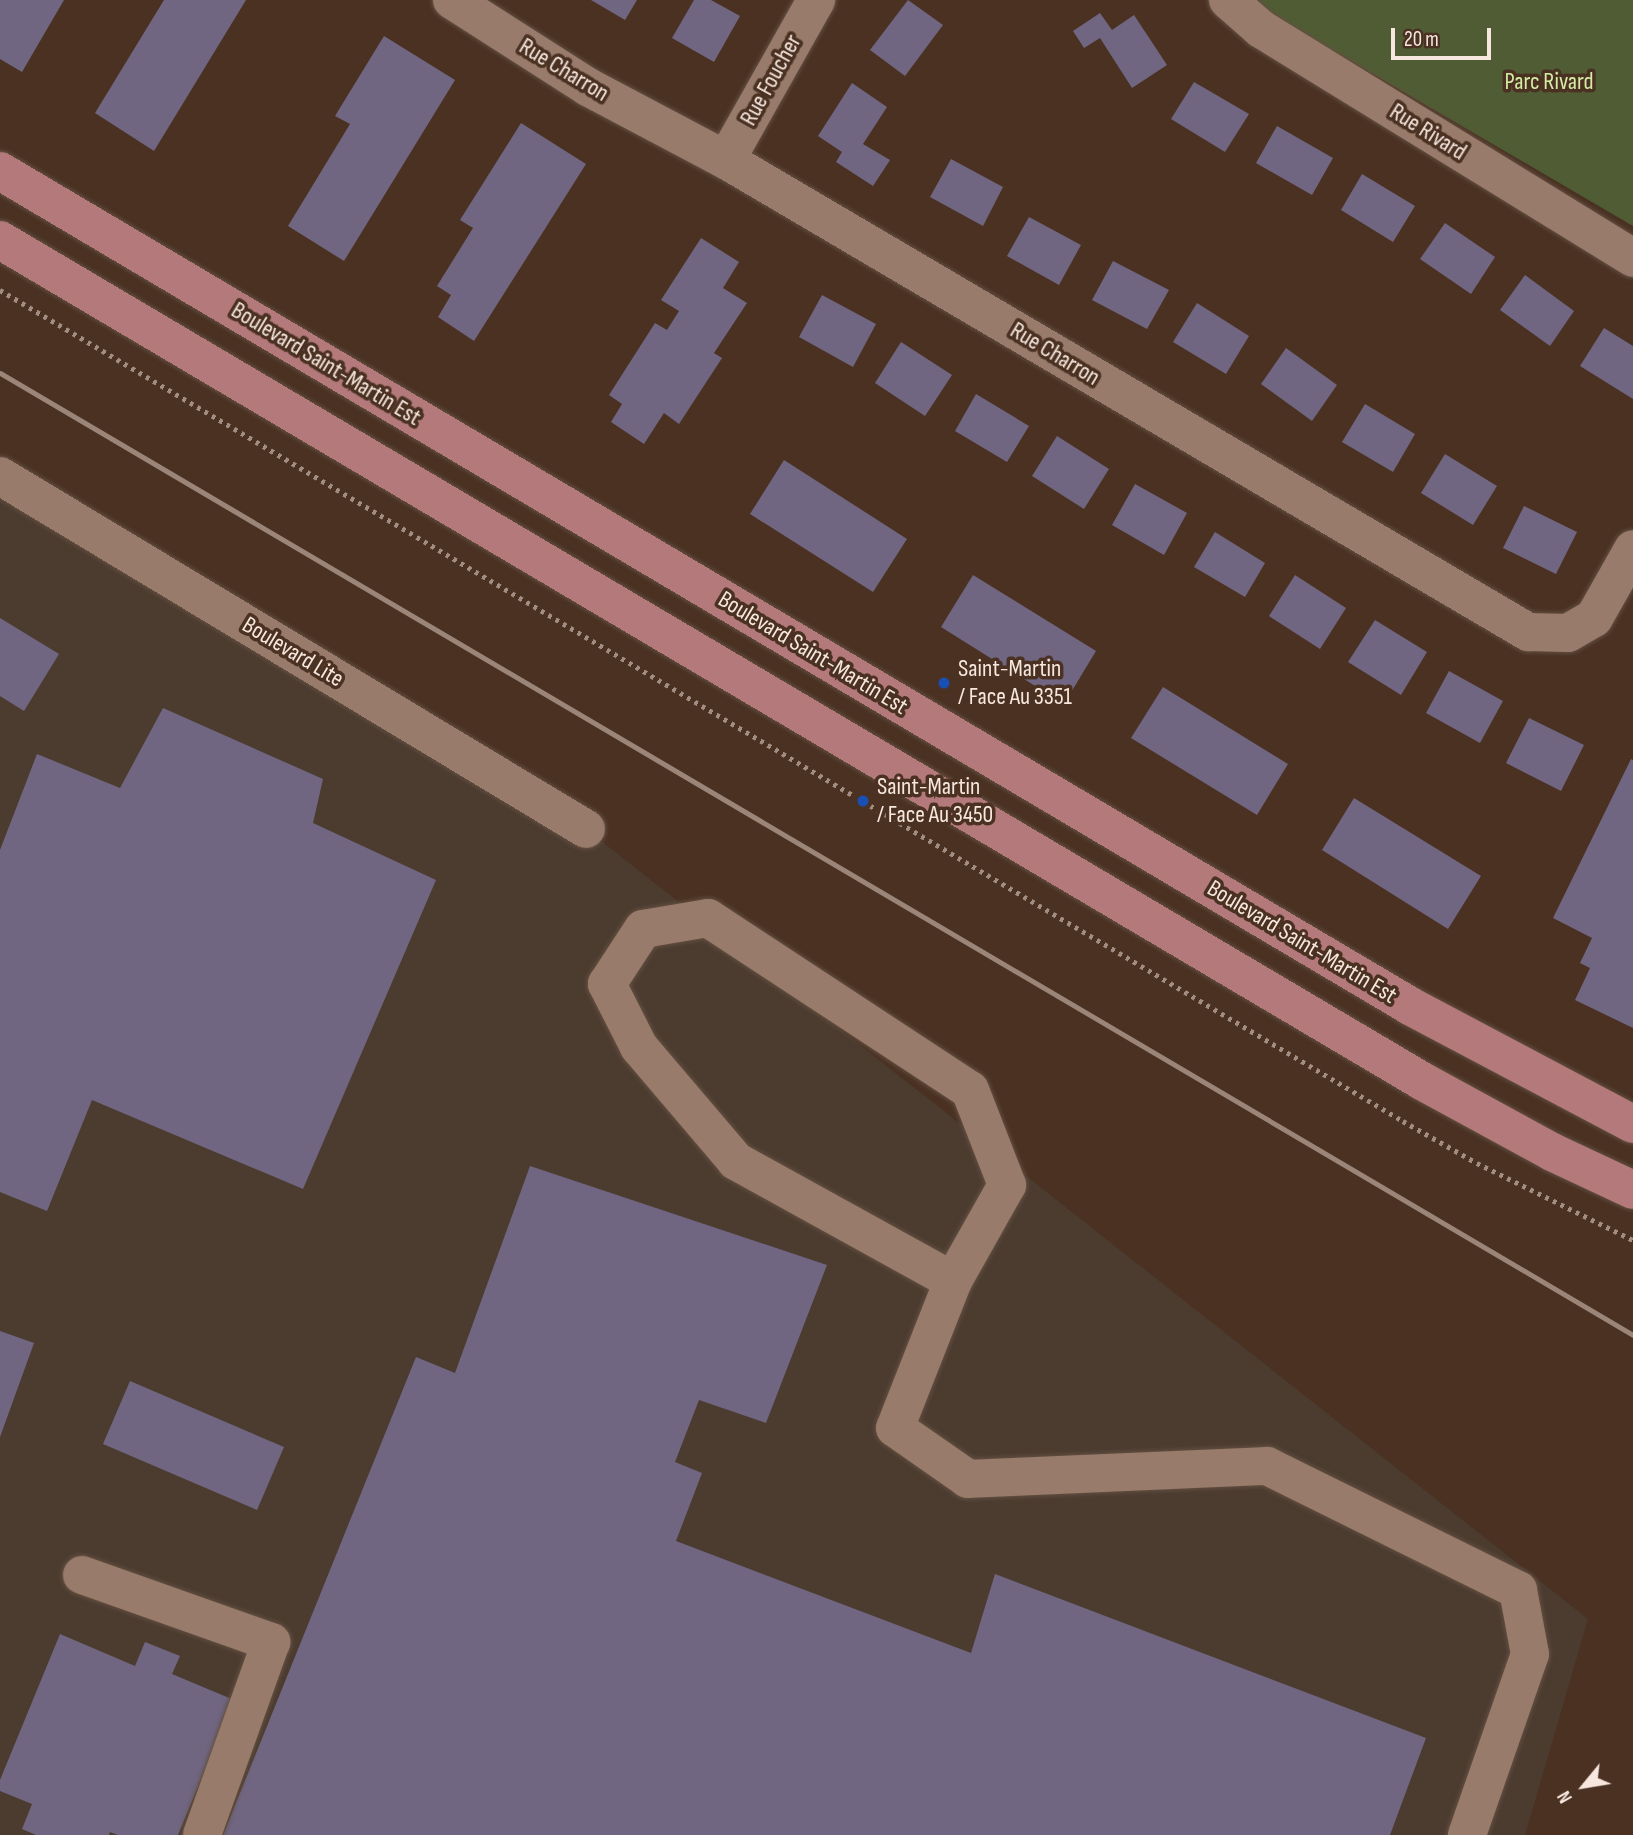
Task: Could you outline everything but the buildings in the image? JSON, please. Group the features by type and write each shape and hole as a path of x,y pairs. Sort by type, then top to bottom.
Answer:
{"main road":[{"name":"Boulevard Saint-Martin Est","path":"0,171 1410,1006 1633,1124"},
{"path":"0,240 1422,1081 1552,1152 1633,1190"}],"street":[{"name":"Rue Charron","path":"452,0 588,88 726,160 1528,632 1568,633 1594,618 1633,549"},
{"name":"Rue Foucher","path":"726,160 816,0"},
{"name":"Rue Rivard","path":"1228,0 1261,29 1633,258"},
{"name":"Boulevard Lite","path":"0,476 586,829"},
{"path":"953,1281 736,1161 639,1047 607,984 643,929 708,918 971,1090 1007,1185 953,1281 895,1428 968,1479 1267,1466 1518,1590 1530,1654 1467,1835"},
{"path":"82,1575 271,1642 202,1835"}],"path":[{"path":"0,290 1403,1121 1477,1163 1633,1240"}],"shaded area":[{"path":"0,476 586,829 1588,1619 1525,1835 0,1835"}],"green space":[{"name":"Parc Rivard","path":"1258,0 1633,0 1633,226 1270,14"}],"railway":[{"path":"0,373 1633,1335"}],"place":[{"name":"Saint-Martin / Face Au 3351","path":"944,683"},
{"name":"Saint-Martin / Face Au 3450","path":"863,801"}]}
